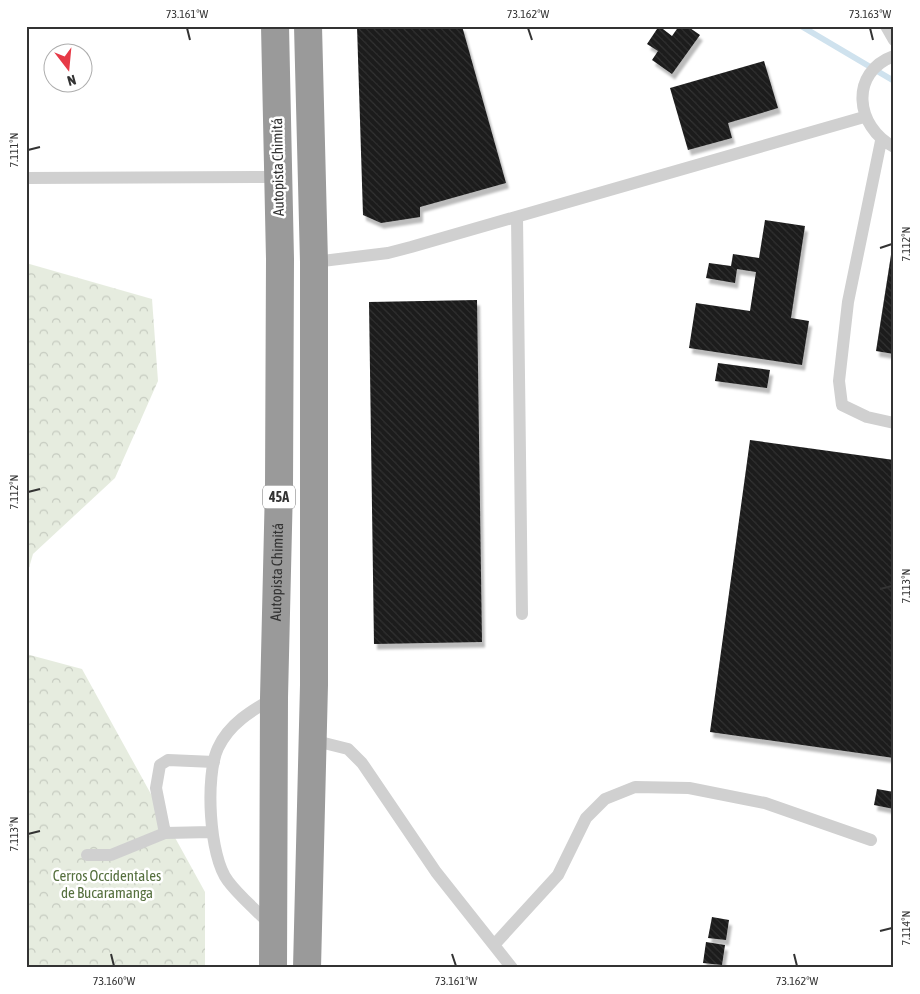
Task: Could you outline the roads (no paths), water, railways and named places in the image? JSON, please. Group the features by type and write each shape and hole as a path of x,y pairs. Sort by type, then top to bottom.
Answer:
{"highway":[{"name":"Autopista Chimitá","path":"273,968 274,698 279,476 278,177 275,26"},
{"name":"45A","path":"307,968 312,740 314,262 308,26"}],"lane":[{"path":"886,26 894,40"},
{"path":"894,56 876,68 863,93 864,117 871,130 881,141 894,147"},
{"path":"314,262 388,253 864,117"},
{"path":"881,141 848,302 839,381 842,405 867,417 894,423"},
{"path":"26,178 278,177"},
{"path":"517,216 522,614"},
{"path":"274,698 245,714 218,748 214,762 211,832 217,862 228,881 274,928"},
{"path":"312,740 348,749 362,763 436,872 512,968"},
{"path":"164,833 156,788 160,765 168,760 214,762"},
{"path":"494,945 558,875 586,818 605,799 635,787 689,788 765,803 872,840"},
{"path":"86,855 111,855 164,833 211,832"}],"waterway":[{"path":"801,26 894,81"}],"park label":[{"name":"Cerros Occidentales de Bucaramanga","path":"107,884"}]}
